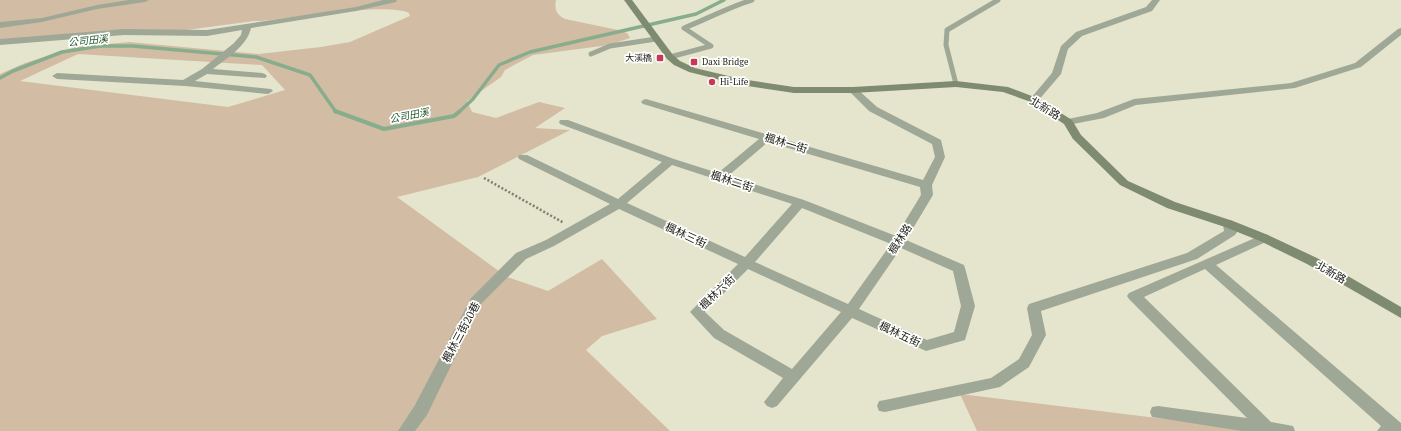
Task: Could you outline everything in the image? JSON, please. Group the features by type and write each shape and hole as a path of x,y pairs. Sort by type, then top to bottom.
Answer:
{"main road":[{"path":"628,0 654,36"},
{"name":"北新路","path":"654,36 677,64 692,70 767,87 794,90 853,90 956,84 1005,89 1034,100 1068,122 1077,136 1124,183 1171,205 1229,224 1264,238 1312,261 1401,313"}],"street":[{"path":"0,25 42,20 96,7 145,0"},
{"path":"0,42 124,32 207,33 356,9 393,0"},
{"path":"1034,100 1056,74 1064,48 1080,34 1148,9 1156,0"},
{"path":"185,83 205,71 237,45 245,35 247,27"},
{"path":"1068,122 1100,116 1134,102 1292,86 1358,65 1401,32"},
{"path":"205,71 262,76"},
{"path":"57,76 185,83 268,90"},
{"name":"楓林路","path":"772,402 850,311 899,242 927,195 926,184 940,156 937,142 873,109 853,90"},
{"name":"楓林一街","path":"646,102 926,184"},
{"name":"楓林二街","path":"564,122 670,161 800,202 899,242"},
{"path":"720,177 767,137"},
{"name":"楓林三街","path":"523,157 619,204 850,311"},
{"name":"楓林三街20巷","path":"406,431 421,410 476,301 521,256 550,243 619,204 670,161"},
{"name":"楓林六街","path":"794,377 720,334 697,312 747,263 800,202"},
{"path":"885,406 995,384 1024,363 1039,335 1034,308 1192,256 1231,232 1229,224"},
{"path":"1264,238 1134,296 1268,429"},
{"name":"楓林五街","path":"850,311 926,346 960,336 968,306 959,268 899,242"},
{"path":"1207,264 1395,428 1385,431"},
{"path":"1158,412 1287,431"}],"lane":[{"path":"670,57 711,46 684,28 718,15 736,5 752,0"},
{"path":"956,84 946,45 947,30 998,0"},
{"path":"591,54 610,46 654,36"}],"path":[{"path":"484,178 574,229"}],"shaded area":[{"path":"0,0 556,0 555,7 557,12 565,19 627,33 630,38 609,45 533,55 505,70 501,77 467,101 472,112 496,118 539,102 565,108 535,128 570,130 478,177 397,197 507,277 548,291 602,259 657,319 602,336 586,350 670,431 0,431 0,74 25,63 76,47 129,42 259,54 321,47 350,42 410,16 409,13 398,10 361,10 254,21 179,31 109,30 64,38 0,41","holes":["78,54 262,65 285,90 228,107 20,81"]},
{"path":"960,394 1263,431 977,431"}],"waterway":[{"name":"公司田溪","path":"459,112 473,99 499,65 530,52 696,14 724,0"},
{"name":"公司田溪","path":"0,78 13,71 62,52 100,46 133,46 256,57 310,75 335,111"},
{"name":"公司田溪","path":"335,111 384,129 454,116 460,111"}],"place":[{"name":"大溪橋","path":"660,58"},
{"name":"Daxi Bridge","path":"694,62"},
{"name":"Hi-Life","path":"712,82"}]}
